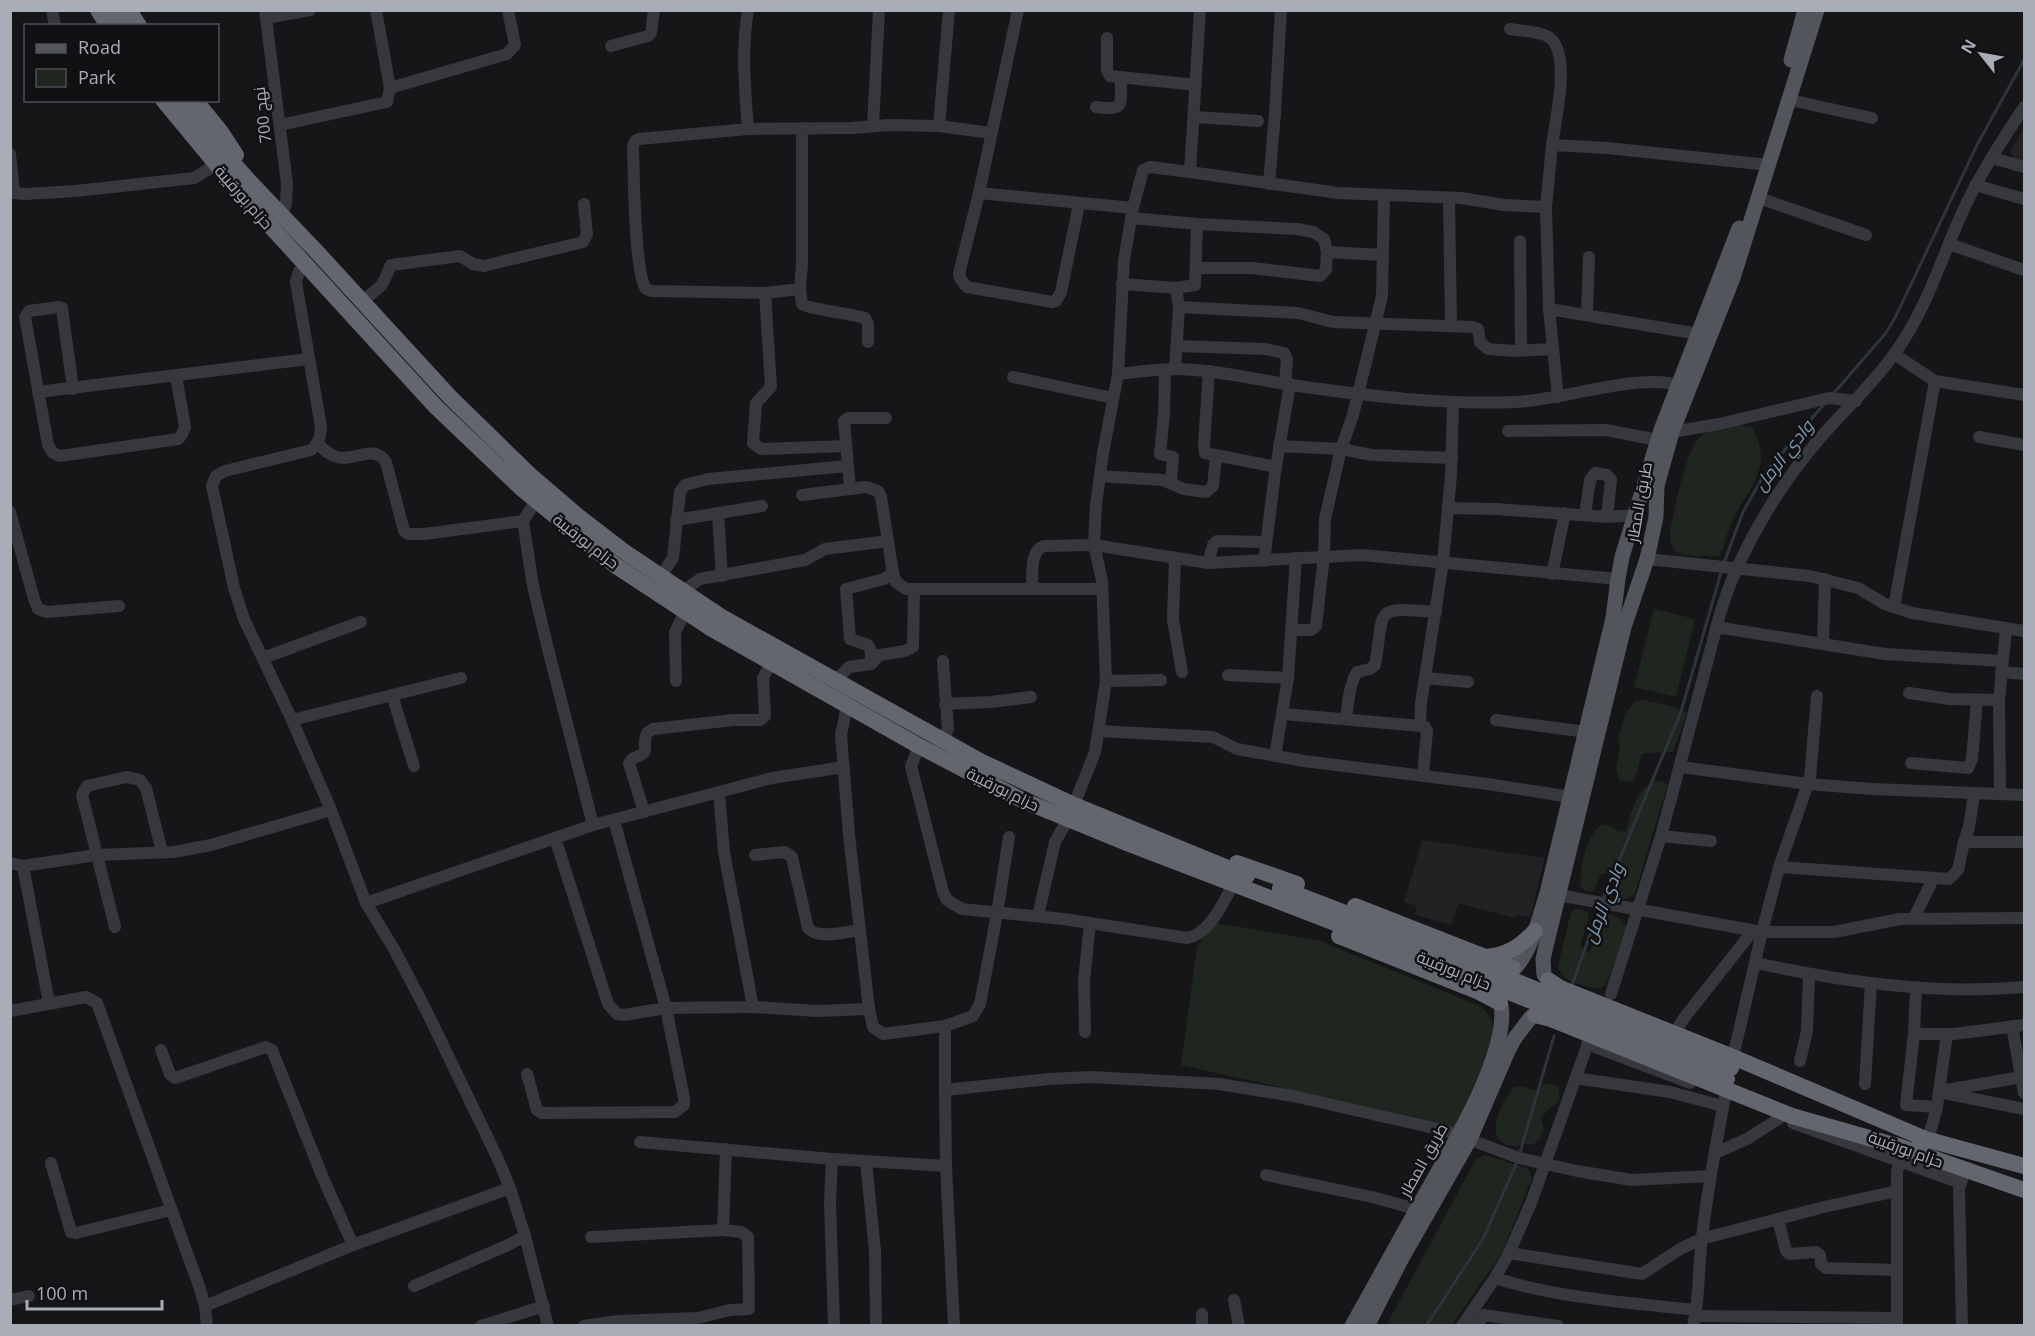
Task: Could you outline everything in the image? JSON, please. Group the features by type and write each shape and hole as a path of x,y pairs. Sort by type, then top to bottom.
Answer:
{"highway":[{"path":"88,10 97,24"},
{"path":"98,10 107,24"},
{"path":"114,10 123,24"},
{"path":"129,10 138,24"},
{"path":"153,102 208,169 245,188"},
{"name":"حزام بورقيبة","path":"165,102 245,188 282,215 450,397 530,476 578,516 682,592 835,681 1021,781 1071,812"},
{"name":"حزام بورقيبة","path":"180,102 304,265 477,448 536,501 616,566 685,612 771,663 919,746 1022,800 1071,812 1840,1112 1928,1140 2025,1166"},
{"path":"197,102 232,148 245,188"},
{"path":"1175,854 1229,892 1477,991 1501,1004"},
{"path":"1175,854 1250,866 1483,957 1515,967"},
{"path":"1483,957 1497,957 1511,952 1523,944 1535,931"},
{"path":"1546,978 1560,988 1674,1034 1730,1068"},
{"path":"1533,1016 1551,1019 1589,1039 1902,1155"},
{"name":"حزام بورقيبة","path":"1730,1068 1902,1155 1963,1177 2025,1190"}],"main road":[{"name":"طريق المطار","path":"1704,335 1733,278 1759,198 1765,165 1805,10"},
{"name":"طريق المطار","path":"1577,798 1587,732 1635,512 1704,335 1733,245 1790,100 1817,10"},
{"name":"طريق المطار","path":"1515,967 1523,958 1535,931 1561,860 1624,627 1647,559 1656,517 1657,486 1664,434"},
{"path":"1635,512 1644,511 1656,517"},
{"path":"1618,585 1635,595"},
{"name":"طريق المطار","path":"1546,978 1544,959 1558,895 1561,860"},
{"path":"1525,965 1533,967 1546,978 1550,994 1548,1002 1544,1009 1533,1016 1520,1018 1512,1015 1501,1004 1498,985 1502,977 1515,967 1525,965"},
{"name":"طريق المطار","path":"1352,1326 1416,1209 1464,1137 1497,1047 1502,1028 1501,1004"},
{"name":"طريق المطار","path":"1367,1326 1508,1052 1523,1026 1533,1016"},
{"path":"1340,1326 1393,1253"}],"street":[{"path":"280,125 387,102 390,88 376,10"},
{"path":"390,88 507,54 515,45 508,10"},
{"path":"611,46 648,36 651,33 654,10"},
{"path":"741,10 744,30"},
{"path":"748,10 744,30 743,58 748,129"},
{"path":"873,126 879,10"},
{"path":"939,126 949,10"},
{"path":"1018,10 1007,70 959,274 961,280 967,287 1056,301 1061,292 1079,204"},
{"path":"1190,172 1200,10"},
{"path":"1269,184 1281,10"},
{"path":"266,14 305,11"},
{"name":"نهج 700","path":"266,14 286,184 286,203 282,215"},
{"path":"1510,29 1546,36 1554,41 1562,67 1546,207 1549,309 1558,397"},
{"path":"1107,38 1108,74 1113,77 1196,85"},
{"path":"1096,107 1114,110 1117,108 1121,78"},
{"path":"1790,100 1872,118"},
{"path":"1611,994 1639,910 1681,767 1716,627 1737,569 1767,512 1791,475 1815,443 1856,401 1894,354 1919,313 1975,185 2025,107"},
{"path":"1194,117 1258,121"},
{"path":"800,289 765,293 646,289 641,276 636,220 633,146 635,141 643,138 748,129 873,126 939,126 991,133"},
{"path":"802,128 801,304 806,308 865,318 868,324 868,342"},
{"path":"1552,145 1607,148 1765,165"},
{"path":"10,154 14,193 26,194 194,178 208,169"},
{"path":"1992,158 2025,166"},
{"path":"1038,916 1055,842 1071,812 1091,764 1099,731 1106,681 1101,572 1094,545 1100,476 1118,374 1122,284 1132,213 1141,173 1146,168 1338,193 1449,198 1546,207"},
{"path":"1975,185 2025,199"},
{"path":"979,193 1079,204 1197,224 1306,230 1324,238 1327,252 1326,270 1320,276 1252,268 1196,268"},
{"path":"1292,630 1311,630 1316,626 1324,556 1325,519 1341,449 1353,415 1377,322 1382,290 1384,195"},
{"path":"1449,198 1452,326"},
{"path":"1759,198 1866,235"},
{"path":"362,302 382,285 391,265 460,256 473,264 484,266 583,242 587,234 584,204"},
{"path":"1122,284 1176,288 1196,285 1197,224"},
{"path":"1520,241 1521,350"},
{"path":"1949,244 2025,270"},
{"path":"1327,252 1383,255"},
{"path":"1587,315 1589,257"},
{"path":"304,265 296,277 296,282 321,427 317,443 311,450 225,471 216,476 212,482 234,588 244,619 292,720 366,903 394,949 431,1020 510,1188 548,1326"},
{"path":"1171,482 1173,457 1160,454 1170,370 1177,346 1179,307 1176,288"},
{"path":"765,293 771,387 756,403 753,442 761,449 846,446"},
{"path":"73,389 64,312 59,307 29,310 25,317 48,445 53,453 60,456 178,439 184,432 184,427 176,376"},
{"path":"1179,307 1298,313 1326,321 1452,326 1478,329 1480,342 1488,349 1553,349"},
{"path":"1549,309 1704,335"},
{"path":"1177,346 1265,349 1284,353 1287,359 1288,384 1264,561"},
{"path":"1894,354 1935,381 2025,395"},
{"path":"38,393 308,359"},
{"path":"1118,374 1170,370 1209,371 1357,393 1453,402 1525,402 1652,382 1684,386"},
{"path":"1209,371 1203,450 1209,455 1276,467"},
{"path":"1013,376 1113,398"},
{"path":"1894,607 1935,381"},
{"path":"1508,431 1605,430 1664,434 1719,424 1829,398 1856,401"},
{"path":"1420,726 1443,562 1452,458 1453,402"},
{"path":"850,488 843,425 846,420 886,418"},
{"path":"1979,437 2025,445"},
{"path":"317,443 326,452 340,458 371,453 382,456 386,462 404,531 408,534 424,534 523,520"},
{"path":"1279,446 1452,458"},
{"path":"1100,476 1171,482 1184,489 1206,492 1210,490 1214,478 1216,456"},
{"path":"660,577 673,558 676,520 681,492 685,485 734,476 848,466"},
{"path":"1585,515 1590,480 1595,473 1607,475 1611,480 1606,517"},
{"path":"802,495 850,488 878,490 893,573 900,586 914,590 1102,589"},
{"path":"536,501 523,520 533,586 593,825"},
{"path":"676,520 762,506"},
{"path":"1448,508 1606,517 1635,512"},
{"path":"10,512 38,609 47,612 119,606"},
{"path":"1552,574 1565,513"},
{"path":"718,514 722,576"},
{"path":"682,592 700,579 805,560 825,549 888,541"},
{"path":"1209,563 1217,541 1266,542"},
{"path":"1032,589 1034,555 1038,548 1094,545 1209,563 1362,555 1552,574 1618,585"},
{"path":"1175,558 1173,620 1182,672"},
{"path":"1275,756 1284,714 1288,678 1296,558"},
{"path":"1647,559 1782,572 1825,579 1865,591 1881,602 1912,613 2025,631"},
{"path":"871,664 871,651 868,645 850,639 846,589 884,579 893,573"},
{"path":"1822,644 1825,579"},
{"path":"835,681 849,667 871,664 880,655 905,651 914,647 914,590"},
{"path":"1346,720 1355,675 1375,665 1379,625 1384,615 1400,609 1436,612"},
{"path":"676,681 675,632 685,612"},
{"path":"263,658 361,622"},
{"path":"1716,627 1885,654 2001,667 2025,674"},
{"path":"2000,794 1999,700 2006,628"},
{"path":"943,661 948,729 944,741"},
{"path":"644,812 629,763 646,752 647,733 653,729 732,720 760,720 765,716 763,678 771,663"},
{"path":"1228,675 1288,678"},
{"path":"292,720 461,678"},
{"path":"1425,678 1468,682"},
{"path":"1106,681 1161,680"},
{"path":"1909,693 1938,698 1999,700"},
{"path":"392,694 414,766"},
{"path":"1730,1068 1756,963 1757,932 1812,769 1817,696"},
{"path":"945,704 1031,697"},
{"path":"1911,763 1968,768 1972,759 1977,700"},
{"path":"847,706 841,735 849,835 869,1010 873,1027 883,1034 945,1026 969,1018 978,1009 997,914 1009,837"},
{"path":"1284,714 1426,728 1423,775"},
{"path":"1496,720 1587,732"},
{"path":"1099,731 1213,737 1237,748 1275,756 1577,798"},
{"path":"919,746 911,766 943,892 954,906 997,914 1090,922 1180,938 1194,937 1202,932 1229,892"},
{"path":"366,903 593,825 772,778 844,767"},
{"path":"1681,767 1808,784 1974,795 2025,795"},
{"path":"115,927 82,795 87,786 128,777 135,777 143,784 162,852"},
{"path":"719,792 724,852 753,1007"},
{"path":"1779,867 1949,879 1955,875 1959,865 1970,827 1974,795"},
{"path":"49,1003 17,865 96,855 174,852 211,845 330,810"},
{"path":"527,1074 537,1110 542,1113 675,1112 684,1105 666,1008 614,820"},
{"path":"1661,836 1711,842"},
{"path":"555,838 608,1004 617,1014 624,1015 666,1008 753,1007 817,1011 869,1010"},
{"path":"1964,842 2025,842"},
{"path":"754,855 785,852 792,857 808,928 811,932 819,934 860,930"},
{"path":"1914,918 1933,879"},
{"path":"1558,895 1757,932 1834,932 1900,918 2025,918"},
{"path":"1085,1032 1084,981 1090,922"},
{"path":"1674,1034 1684,1018 1757,932"},
{"path":"1756,963 1809,975 1870,983 1972,990 2025,987"},
{"path":"1800,1061 1807,1031 1809,975"},
{"path":"1865,1084 1870,983"},
{"path":"1916,987 1914,1034 1906,1105 1937,1107"},
{"path":"10,1011 86,997 97,1003 205,1306 207,1326"},
{"path":"1914,1034 1947,1034 2018,1025 2025,1093"},
{"path":"945,1026 946,1166 954,1326"},
{"path":"1928,1140 1937,1107 1947,1034"},
{"path":"1476,1326 1479,1311 1509,1253 1531,1203 1589,1039 1724,1101"},
{"path":"161,1050 170,1074 175,1078 266,1047 272,1050 323,1178 353,1245"},
{"path":"945,1090 1092,1077 1219,1084 1293,1096 1464,1137 1519,1158 1545,1164 1632,1180 1710,1176"},
{"path":"1939,1092 2022,1077"},
{"path":"1495,1278 1514,1284 1694,1317 1897,1322 1897,1191 1902,1155 1724,1101 1575,1078"},
{"path":"1939,1092 2025,1109"},
{"path":"1694,1317 1701,1239 1724,1101"},
{"path":"1714,1153 1747,1139 1780,1118"},
{"path":"640,1142 832,1160 946,1166"},
{"path":"723,1230 726,1149"},
{"path":"832,1160 830,1201 834,1326"},
{"path":"866,1162 875,1250 876,1326"},
{"path":"51,1163 71,1232 76,1233 171,1210"},
{"path":"1266,1175 1372,1197 1416,1209"},
{"path":"1962,1326 1959,1188 1963,1177"},
{"path":"205,1306 353,1245 510,1188"},
{"path":"1509,1253 1638,1275 1646,1273 1669,1256 1701,1239 1897,1191"},
{"path":"1778,1219 1786,1251 1789,1254 1816,1252 1820,1255 1821,1264 1826,1268 1897,1270"},
{"path":"584,1326 618,1321 698,1318 730,1310 749,1309 748,1237 741,1232 723,1230 591,1237"},
{"path":"414,1286 525,1236"},
{"path":"10,1300 29,1296"},
{"path":"1234,1300 1239,1326"},
{"path":"481,1326 544,1306"},
{"path":"1462,1326 1479,1311"},
{"path":"1479,1311 1558,1326"}],"shaded area":[{"path":"2024,128 2024,164 2015,161 2010,152"},
{"path":"1422,840 1545,858 1530,918 1517,915 1515,918 1458,903 1451,925 1415,915 1417,906 1404,902"}],"green space":[{"path":"1739,425 1752,427 1761,454 1760,466 1752,487 1732,521 1720,556 1678,553 1671,543 1670,530 1691,451 1697,440 1706,432"},
{"path":"1654,609 1695,619 1676,697 1634,687"},
{"path":"1644,700 1672,706 1687,713 1673,752 1643,753 1632,782 1620,781 1616,768 1620,746 1618,737 1626,713 1635,701"},
{"path":"1653,780 1663,781 1667,786 1635,893 1625,899 1615,897 1615,884 1608,873 1601,874 1594,890 1589,892 1581,888 1583,862 1592,835 1603,824 1619,832 1626,831 1635,803 1642,791"},
{"path":"1576,909 1586,911 1589,916 1581,943 1583,949 1589,952 1605,914 1615,916 1627,927 1606,985 1598,989 1569,980 1558,967 1571,912"},
{"path":"1217,923 1320,941 1482,1007 1492,1022 1492,1037 1484,1063 1455,1127 1181,1065 1197,946"},
{"path":"1544,1084 1554,1084 1559,1088 1560,1099 1541,1119 1544,1130 1539,1140 1532,1145 1522,1143 1519,1146 1506,1144 1499,1140 1496,1124 1503,1104 1514,1087 1537,1090"},
{"path":"1485,1155 1528,1169 1532,1178 1503,1251 1452,1325 1386,1326 1476,1159"}],"waterway":[{"name":"وادي الرمل","path":"1834,393 1885,334 1895,318 1977,145 2024,60"},
{"name":"وادي الرمل","path":"1724,563 1743,512 1765,473 1825,403"},
{"name":"وادي الرمل","path":"1602,901 1681,712 1722,569"},
{"name":"وادي الرمل","path":"1572,985 1600,907"},
{"name":"وادي الرمل","path":"1519,1156 1554,1036"},
{"name":"وادي الرمل","path":"1426,1326 1483,1239 1517,1162"}]}
